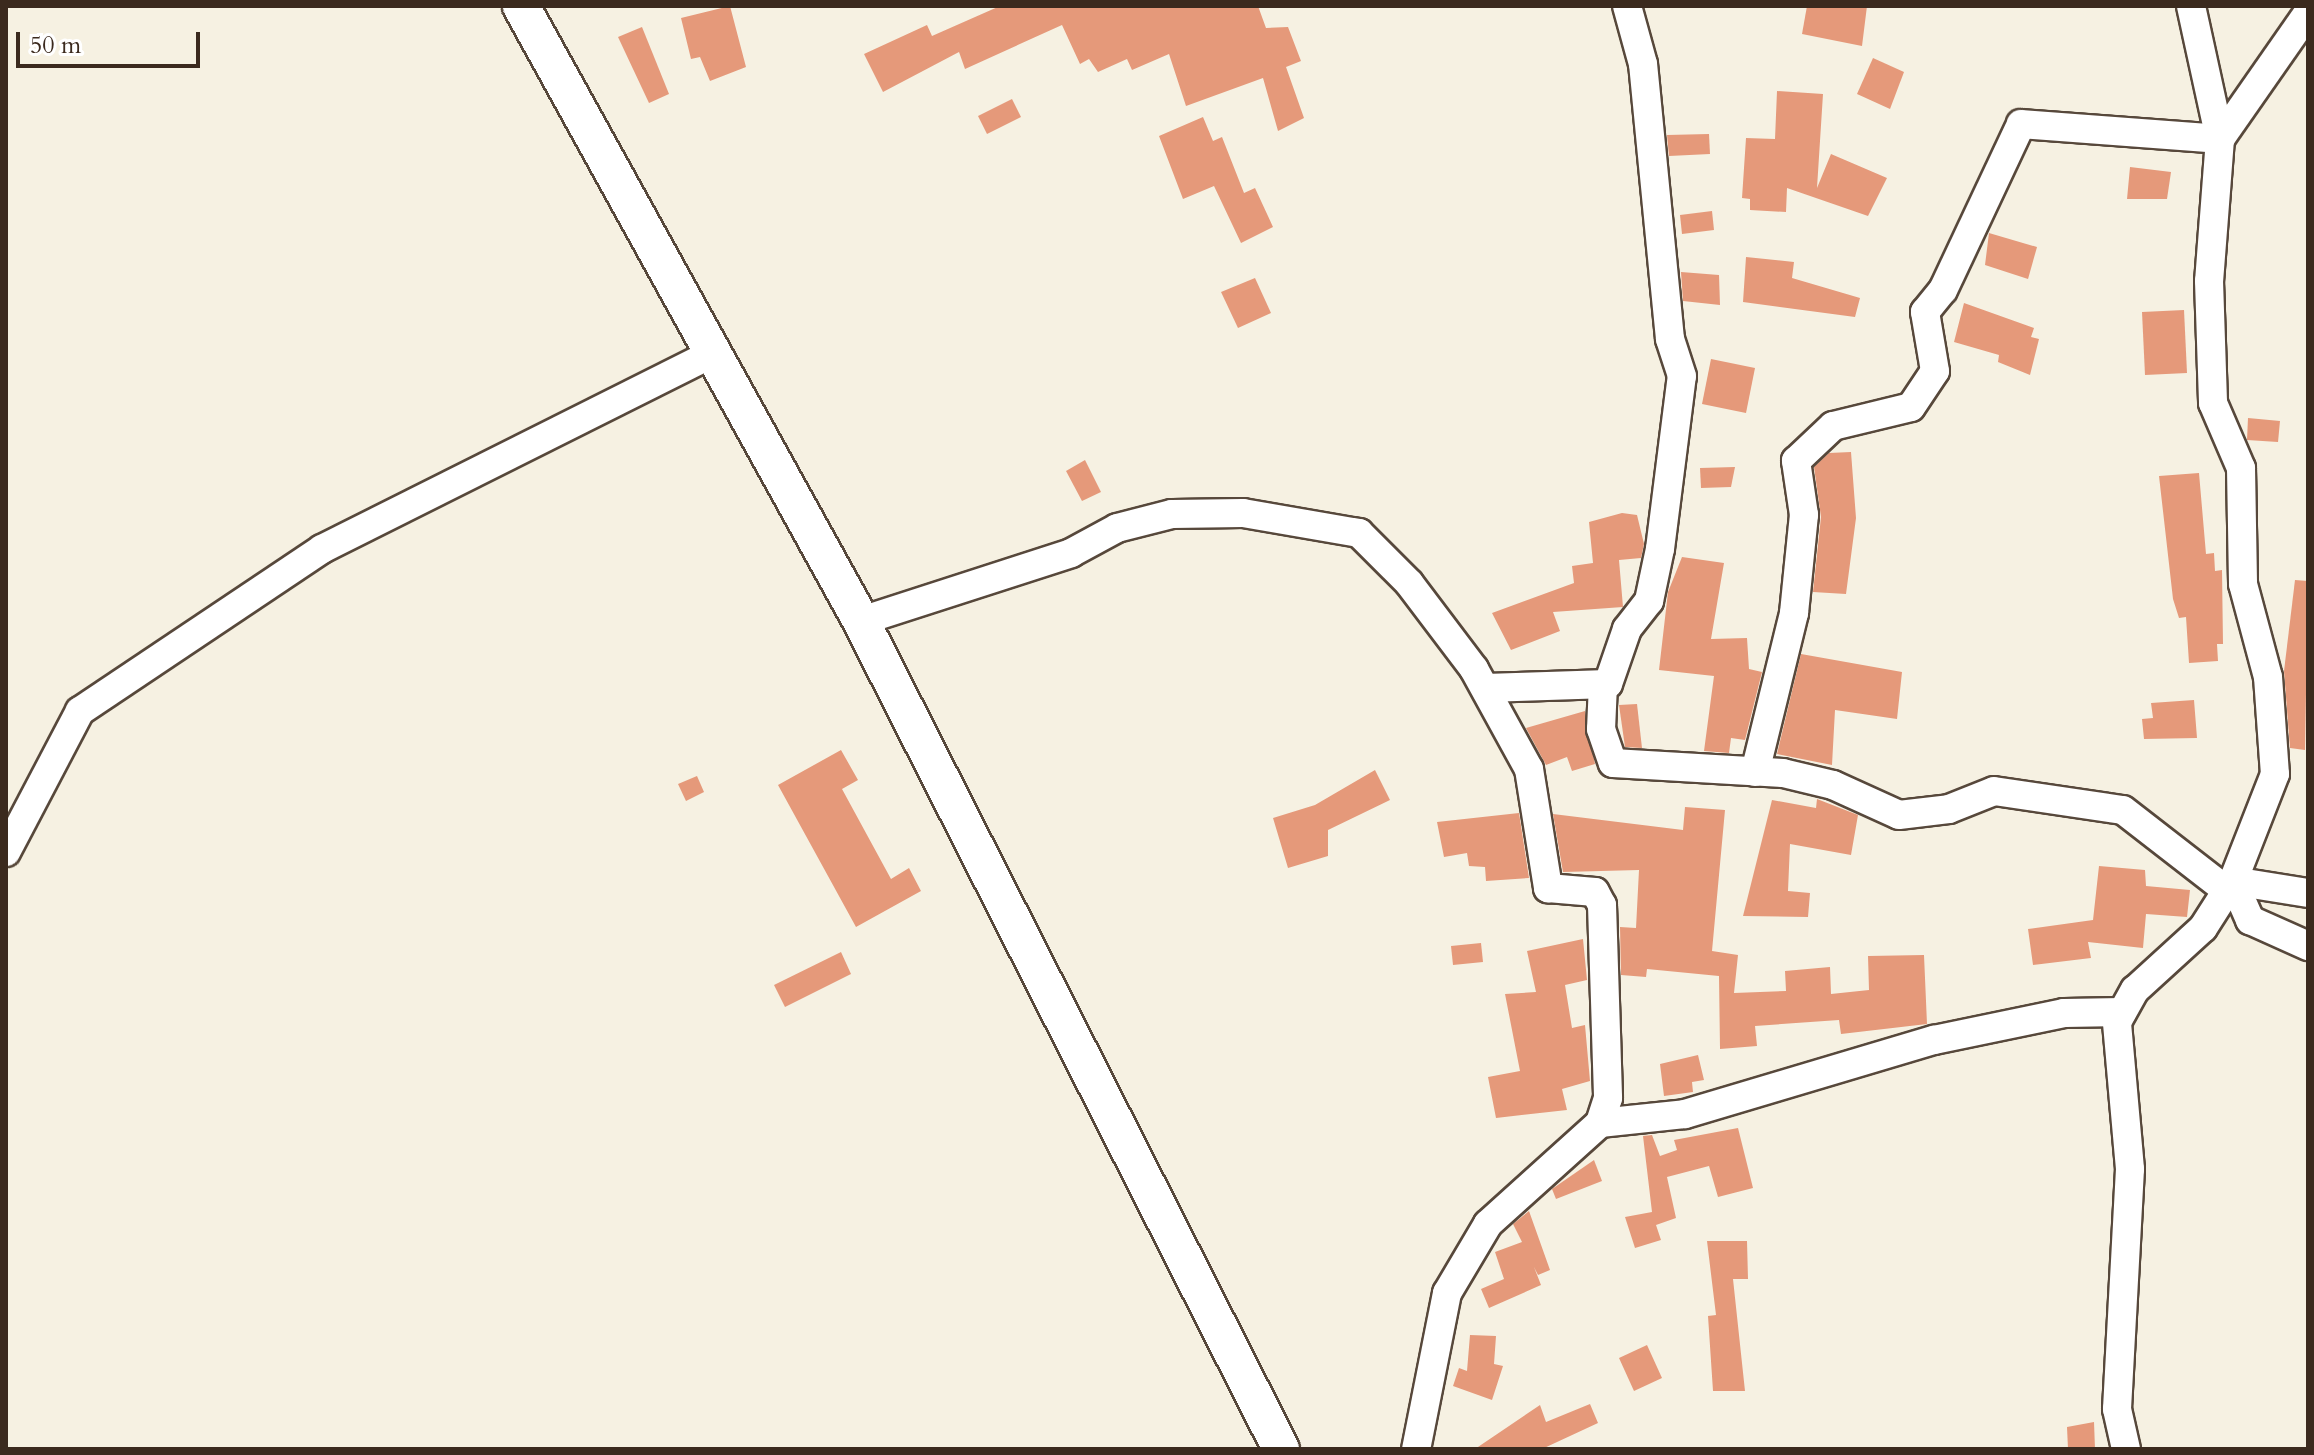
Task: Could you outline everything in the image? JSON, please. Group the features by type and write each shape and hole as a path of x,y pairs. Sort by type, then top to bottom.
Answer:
{"street":[{"path":"521,6 861,621 1281,1449"},
{"path":"1627,6 1643,64 1670,339 1682,376 1649,601 1603,684 1601,729 1613,763 1755,772 1833,785 1899,815 1949,809 1994,791 2123,810 2198,875 2221,886 2233,881 2308,893"},
{"path":"2126,1449 2117,1409 2130,1241 2117,1022 2135,990 2203,928 2233,881 2275,774 2268,677 2243,584 2241,468 2213,403 2209,281 2220,139 2191,6"},
{"path":"2220,139 2308,13"},
{"path":"1755,772 1794,613 1804,515 1796,461 1833,426 1911,407 1935,371 1925,312 1943,290 2021,124 2220,139"},
{"path":"6,852 80,711 322,549 713,353"},
{"path":"861,621 1071,553 1117,528 1172,514 1243,513 1359,533 1409,583 1486,688 1529,769 1548,888 1595,892 1602,905 1608,1098 1600,1123"},
{"path":"1486,688 1603,684"},
{"path":"2233,881 2250,920 2308,946"},
{"path":"1416,1449 1447,1293 1513,1195 1600,1123 1731,1103 1934,1040 2064,1013 2122,1012"}],"building":[{"path":"730,6 746,67 710,81 700,57 691,59 681,18"},
{"path":"1000,6 1258,6 1266,28 1288,27 1301,61 1286,67 1304,118 1278,131 1263,78 1186,106 1169,54 1132,70 1127,59 1098,72 1089,59 1080,64 1062,25 965,69 959,52 883,92 864,54 927,25 932,36"},
{"path":"1807,6 1867,6 1862,46 1802,34"},
{"path":"642,27 669,94 649,103 618,37"},
{"path":"1873,58 1904,72 1890,109 1857,94"},
{"path":"1777,91 1823,94 1817,188 1831,154 1887,178 1868,216 1787,188 1786,212 1750,210 1750,199 1742,198 1746,138 1775,139"},
{"path":"1012,99 1021,117 987,134 978,116"},
{"path":"1203,117 1213,141 1222,137 1244,193 1255,188 1273,227 1241,243 1214,186 1183,199 1159,136"},
{"path":"1709,134 1710,154 1669,156 1667,135"},
{"path":"2130,167 2171,172 2167,199 2127,199"},
{"path":"1712,211 1714,230 1682,234 1680,215"},
{"path":"1989,233 2037,247 2028,279 1985,265"},
{"path":"1746,257 1794,262 1792,278 1860,298 1855,317 1743,302"},
{"path":"1681,272 1719,275 1720,305 1683,301"},
{"path":"1255,278 1271,313 1238,328 1221,292"},
{"path":"1964,303 2034,328 2031,337 2039,339 2030,375 1998,362 1999,355 1954,342"},
{"path":"2184,310 2187,373 2145,375 2142,312"},
{"path":"1711,359 1755,368 1746,413 1702,404"},
{"path":"2248,418 2280,421 2278,442 2247,440"},
{"path":"1851,452 1856,518 1846,594 1813,592 1821,517 1814,467 1829,453"},
{"path":"1085,460 1101,492 1082,501 1066,471"},
{"path":"1735,467 1731,487 1701,488 1700,468"},
{"path":"2199,473 2206,554 2214,553 2215,571 2222,570 2223,644 2217,644 2218,661 2189,663 2186,617 2179,618 2173,599 2159,476"},
{"path":"1622,513 1637,515 1644,544 1641,558 1619,560 1623,607 1553,612 1560,631 1511,650 1492,613 1574,583 1572,566 1593,563 1589,522"},
{"path":"1682,557 1724,563 1711,639 1747,638 1749,669 1762,672 1745,740 1731,738 1729,753 1704,751 1714,676 1659,670 1668,592"},
{"path":"2295,580 2308,581 2305,750 2290,748 2284,671"},
{"path":"1801,654 1902,672 1897,719 1835,710 1832,765 1777,754"},
{"path":"2194,700 2197,738 2144,739 2142,719 2153,718 2151,703"},
{"path":"1637,704 1642,748 1625,747 1619,705"},
{"path":"1585,711 1595,764 1572,771 1567,757 1546,765 1526,728"},
{"path":"841,750 858,780 842,789 891,879 909,868 921,891 856,927 778,785"},
{"path":"1375,770 1390,800 1328,830 1328,856 1288,868 1273,818 1315,805"},
{"path":"697,776 704,792 686,801 678,784"},
{"path":"1817,799 1858,815 1851,855 1790,844 1788,891 1810,893 1808,917 1743,916 1772,800 1816,808"},
{"path":"1685,807 1725,810 1712,951 1738,955 1734,993 1786,991 1785,971 1830,967 1831,994 1869,990 1868,956 1924,955 1927,1024 1841,1034 1839,1020 1755,1026 1757,1046 1720,1049 1719,976 1647,969 1646,977 1621,975 1620,927 1636,928 1639,870 1563,872 1553,814 1683,830"},
{"path":"1519,813 1529,878 1486,881 1485,867 1469,866 1467,853 1444,857 1437,822"},
{"path":"2099,866 2145,870 2146,886 2190,890 2187,917 2146,914 2143,948 2088,942 2091,958 2033,965 2028,929 2093,920"},
{"path":"1583,939 1587,980 1565,985 1572,1028 1585,1025 1590,1081 1562,1089 1567,1110 1496,1118 1488,1077 1520,1071 1505,994 1536,992 1527,951"},
{"path":"1481,943 1483,962 1453,965 1451,946"},
{"path":"841,952 851,974 785,1007 774,985"},
{"path":"1698,1055 1704,1080 1692,1082 1693,1092 1664,1096 1660,1064"},
{"path":"1738,1128 1753,1188 1718,1197 1709,1166 1667,1177 1676,1218 1656,1225 1661,1240 1635,1248 1625,1217 1652,1212 1643,1136 1652,1135 1660,1156 1677,1150 1674,1140"},
{"path":"1594,1160 1602,1181 1556,1199 1552,1189"},
{"path":"1529,1211 1550,1270 1538,1275 1534,1267 1541,1285 1489,1308 1481,1289 1504,1279 1495,1252 1522,1242 1513,1224"},
{"path":"1707,1241 1747,1241 1748,1279 1733,1279 1745,1391 1713,1391 1708,1316 1716,1315"},
{"path":"1470,1335 1496,1336 1494,1364 1503,1366 1492,1400 1453,1386 1459,1368 1467,1371"},
{"path":"1647,1345 1662,1378 1634,1391 1619,1358"},
{"path":"1590,1404 1598,1423 1542,1449 1475,1449 1540,1405 1546,1422"},
{"path":"2094,1422 2095,1449 2068,1449 2067,1427"}]}
